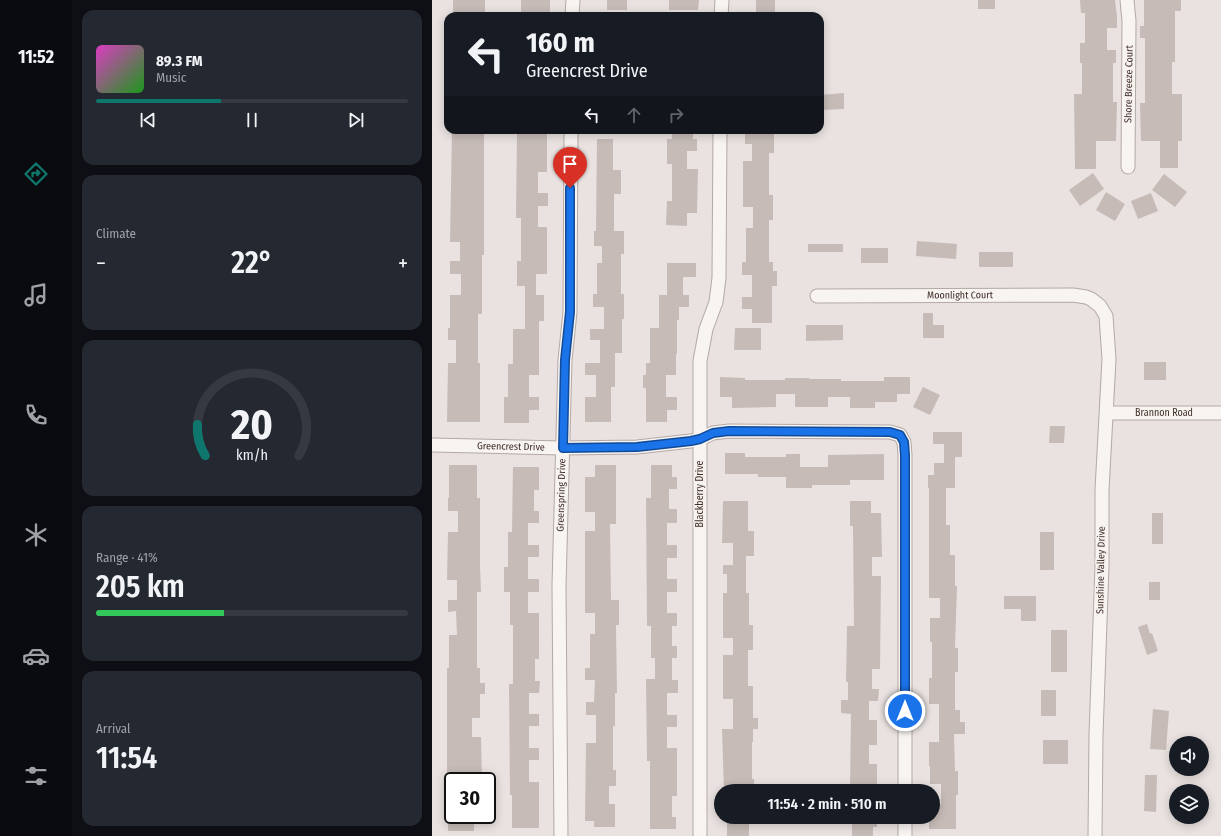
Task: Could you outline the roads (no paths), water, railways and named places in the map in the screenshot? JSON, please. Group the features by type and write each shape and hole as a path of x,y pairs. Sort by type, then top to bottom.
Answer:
{"street":[{"path":"572,12 573,0"},
{"path":"722,0 722,12"},
{"name":"Shore Breeze Court","path":"1128,0 1128,168"},
{"name":"Greenspring Drive","path":"561,836 559,586 565,360 570,312 571,134"},
{"name":"Blackberry Drive","path":"700,836 700,361 706,329 716,302 719,278 720,134"},
{"name":"Moonlight Court","path":"817,296 1073,295 1091,299 1100,306"},
{"name":"Sunshine Valley Drive","path":"1095,836 1096,734 1102,566 1102,490 1109,359 1106,316 1100,306"},
{"name":"Brannon Road","path":"1107,413 1221,413"},
{"name":"Greencrest Drive","path":"432,445 563,448 637,447 700,439 713,433 729,431 890,432 900,435 904,442 905,455 905,784"},
{"path":"905,824 905,836"}]}
